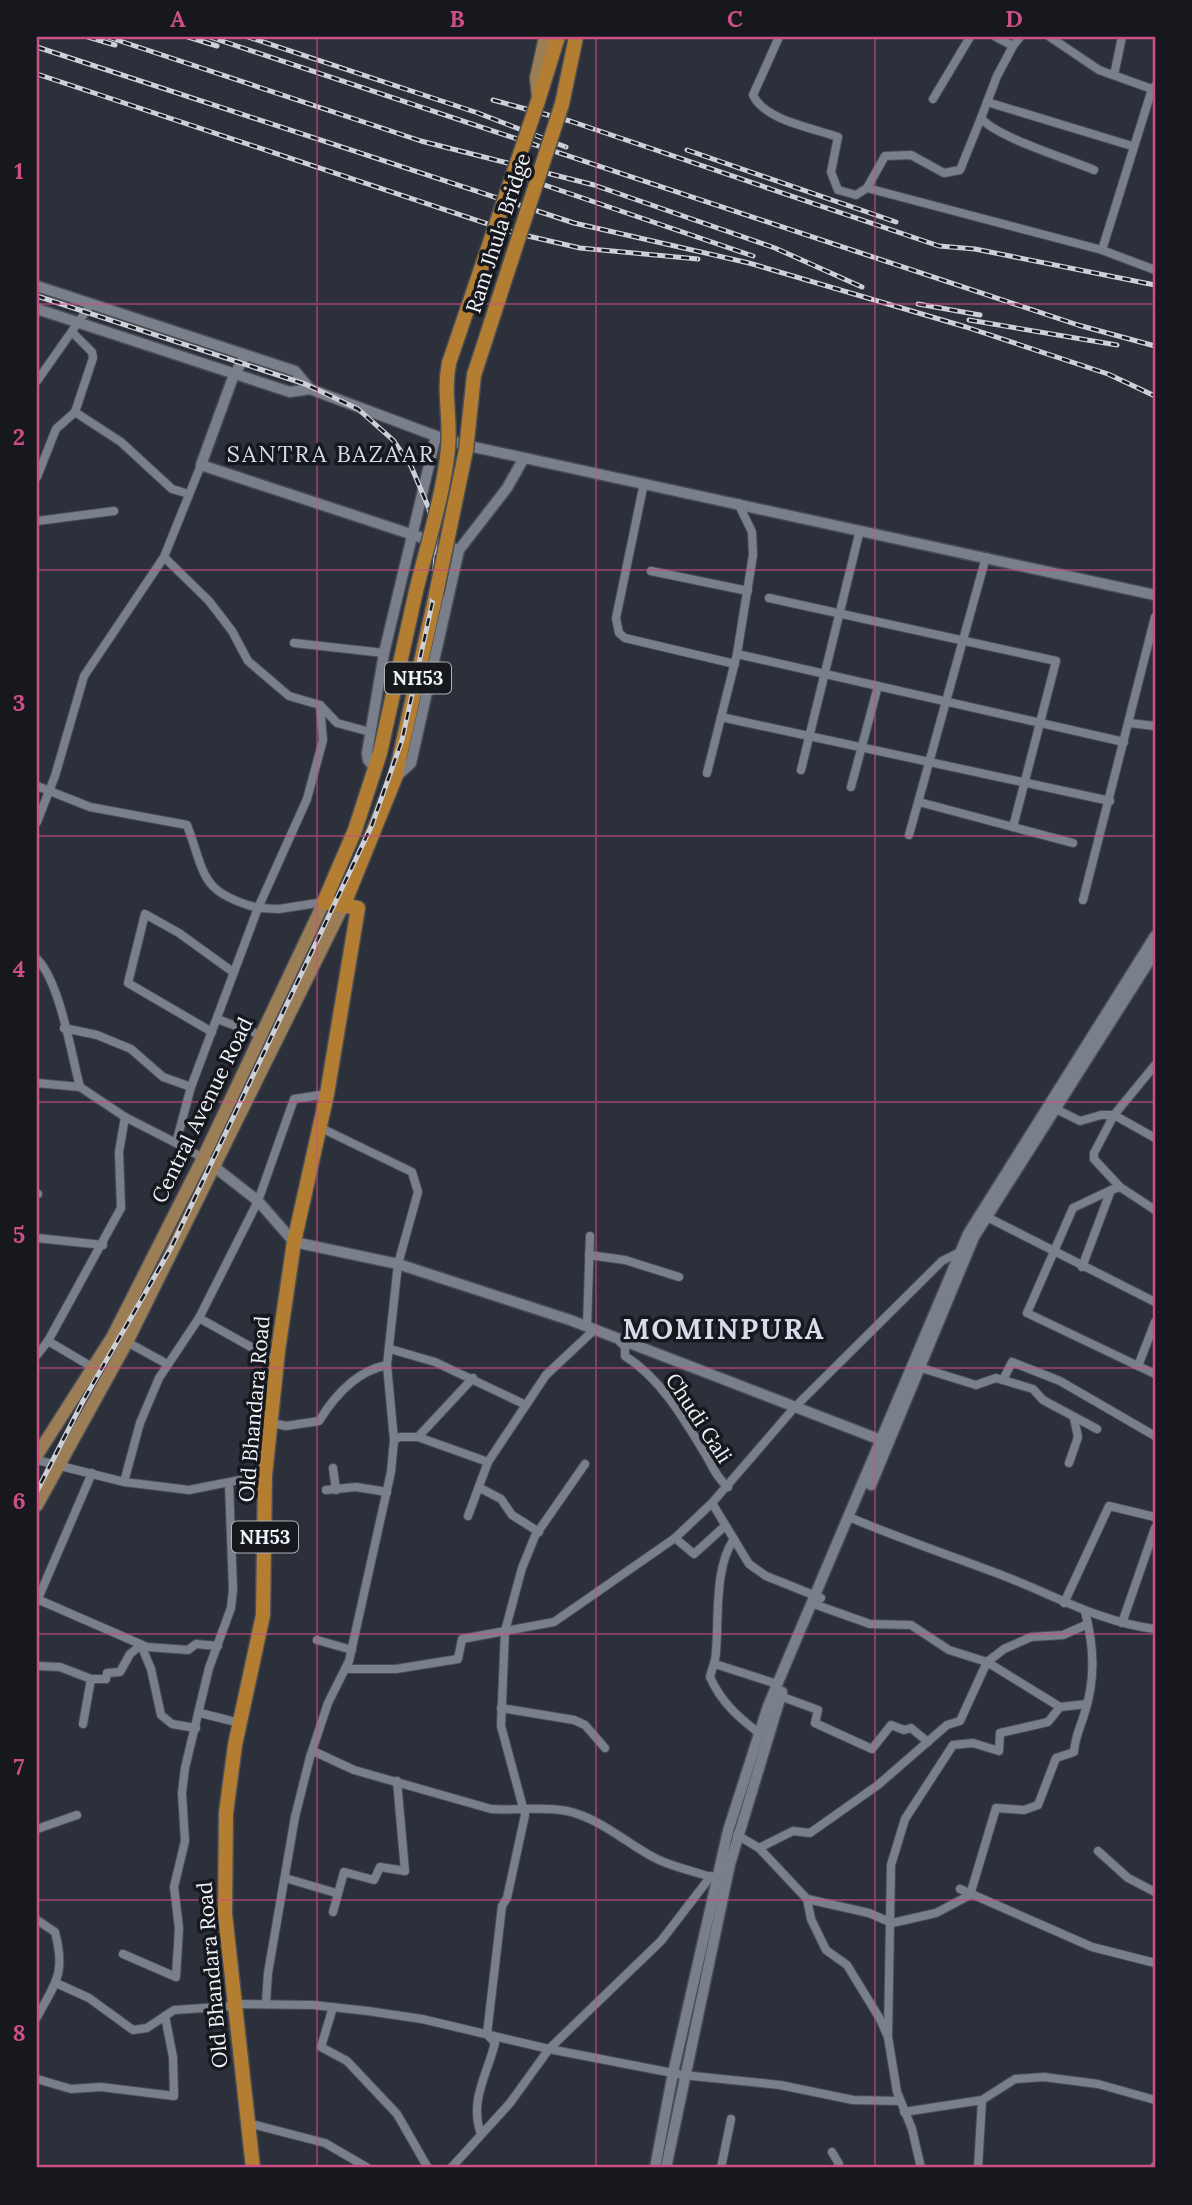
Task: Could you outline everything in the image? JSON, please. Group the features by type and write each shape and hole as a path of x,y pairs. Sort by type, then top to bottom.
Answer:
{"highway":[{"name":"Ram Jhula Bridge","path":"375,769 445,468 449,445 445,384 449,363 558,37"},
{"name":"Ram Jhula Bridge","path":"397,770 466,450 474,375 562,104 576,37"},
{"name":"Central Avenue Road","path":"324,902 355,830 375,769"},
{"name":"NH53","path":"351,906 397,770"},
{"path":"324,902 351,906"},
{"name":"Old Bhandara Road","path":"253,2168 225,1914 226,1813 240,1723 263,1615 265,1475 276,1361 294,1241 327,1094 351,906"}],"main road":[{"path":"538,101 536,78 545,37"},
{"path":"37,286 295,371 310,389"},
{"path":"37,309 76,329 290,392 310,389 436,436 524,458 1155,595"},
{"path":"245,355 201,465 458,550"},
{"path":"375,769 368,760 370,732 384,653 436,436"},
{"path":"397,770 411,763 458,550 508,488 524,458"},
{"name":"Central Avenue Road","path":"37,1455 113,1336 203,1158 324,902"},
{"name":"Central Avenue Road","path":"37,1505 127,1342 213,1168 351,906"},
{"path":"1111,1015 1155,936"},
{"path":"655,2168 730,1864 733,1833 759,1733 984,1216 1081,1061 1155,952"},
{"path":"916,1367 958,1254 1056,1109 1081,1061"},
{"path":"203,1158 258,1201 294,1241 398,1264 591,1329 885,1442"},
{"path":"37,1436 52,1431"},
{"path":"666,2168 678,2074 715,1874 733,1833 779,1690"}],"street":[{"path":"779,37 753,95 757,104 768,112 838,137 831,173 838,190 856,195 867,188 885,156 911,155 944,173 960,170 987,102 1013,46 1020,37"},
{"path":"933,99 970,37"},
{"path":"996,37 1013,46"},
{"path":"1050,37 1099,70 1153,88 1132,146 1102,250"},
{"path":"1114,75 1122,37"},
{"path":"987,102 1132,146"},
{"path":"981,118 1008,135 1094,170"},
{"path":"867,188 1102,250 1155,271"},
{"path":"37,381 91,304"},
{"path":"37,477 56,429 75,412 93,358 92,352 76,329"},
{"path":"75,412 121,442 172,489 189,494"},
{"path":"37,822 84,676 164,557 201,465"},
{"path":"645,483 616,627 625,638 735,664"},
{"path":"707,773 735,664 753,555 752,532 738,503"},
{"path":"37,522 114,511"},
{"path":"801,770 860,530"},
{"path":"164,557 209,601 232,631 248,661 289,696 320,705 337,723 370,732"},
{"path":"909,835 986,557"},
{"path":"651,571 748,592"},
{"path":"769,597 1056,661 1022,783 1013,827"},
{"path":"1083,900 1155,617"},
{"path":"294,643 384,653"},
{"path":"737,654 1125,742"},
{"path":"851,787 878,686"},
{"path":"176,1143 191,1087 233,972 258,908 307,799 323,740 320,705"},
{"path":"721,717 1110,801"},
{"path":"1129,723 1155,726"},
{"path":"37,786 90,807 187,825 205,882 230,901 258,908 279,909 324,902"},
{"path":"919,802 1073,843"},
{"path":"212,1032 128,983 145,914 179,933 233,972"},
{"path":"37,959 45,968 56,994 80,1087"},
{"path":"217,1019 261,1035"},
{"path":"64,1028 97,1035 131,1049 163,1077 191,1087"},
{"path":"1155,1065 1114,1115 1094,1159 1120,1187 1155,1210"},
{"path":"37,1083 80,1087 125,1117 203,1158"},
{"path":"124,1482 140,1423 167,1364 199,1318 258,1201 295,1099 327,1094"},
{"path":"1056,1109 1080,1121 1101,1115 1114,1115 1155,1138"},
{"path":"37,1355 48,1341 103,1245 121,1208 119,1152 125,1117"},
{"path":"266,2003 274,1932 295,1818 328,1703 352,1650 387,1492 394,1440 387,1365 398,1264 418,1192 412,1172 319,1127"},
{"path":"1120,1187 1073,1208 1027,1313 1155,1374"},
{"path":"1082,1267 1111,1190"},
{"path":"984,1216 1155,1302"},
{"path":"468,1516 488,1462 546,1375 591,1329 590,1236"},
{"path":"37,1238 103,1245"},
{"path":"345,1669 396,1669 458,1660 462,1639 554,1622 675,1538 728,1487 794,1408 936,1267 958,1254"},
{"path":"589,1255 625,1260 679,1277"},
{"path":"199,1318 276,1361"},
{"path":"1138,1366 1155,1322"},
{"name":"Chudi Gali","path":"615,1338 625,1347 625,1356 643,1367 682,1417 717,1478 728,1487"},
{"path":"48,1341 92,1367"},
{"path":"127,1342 167,1364"},
{"path":"390,1349 435,1362 526,1405"},
{"path":"1003,1380 1012,1362 1060,1381 1155,1436"},
{"path":"272,1423 286,1426 319,1421 344,1388 374,1368 387,1365"},
{"path":"916,1367 976,1385 996,1378 1032,1389 1043,1400 1097,1429"},
{"path":"418,1437 472,1378"},
{"path":"1069,1464 1077,1437 1074,1418"},
{"path":"394,1440 418,1437 488,1462"},
{"path":"37,1460 58,1468 92,1473 124,1482 188,1490 265,1475"},
{"path":"487,2035 502,1906 507,1898 525,1815 503,1737 501,1708 505,1632 522,1568 538,1532 585,1464"},
{"path":"333,1468 336,1490"},
{"path":"92,1473 37,1600 141,1645 188,1650 196,1644 218,1646"},
{"path":"123,1954 176,1977 179,1928 174,1887 186,1841 182,1793 184,1768 231,1608 233,1589 229,1483"},
{"path":"326,1490 356,1488 387,1492"},
{"path":"480,1488 501,1499 512,1515 538,1532"},
{"path":"712,1503 749,1564 766,1576 870,1625 911,1625 949,1650 987,1662 1060,1707 1087,1704"},
{"path":"1064,1603 1109,1506 1155,1517"},
{"path":"852,1519 1000,1574 1085,1611 1122,1623 1155,1629"},
{"path":"675,1538 694,1554 725,1526"},
{"path":"1122,1623 1155,1528"},
{"path":"734,1539 726,1550 715,1611 715,1664 710,1677 717,1692 737,1716 759,1733"},
{"path":"807,1899 869,1913 892,1923 936,1913 970,1895 996,1808 1024,1810 1038,1805 1056,1758 1074,1752 1076,1732 1087,1704 1093,1674 1093,1642 1085,1611"},
{"path":"759,1848 793,1832 810,1833 878,1784 947,1725 960,1721 987,1662 1004,1650 1031,1637 1062,1635 1088,1623"},
{"path":"317,1640 352,1650"},
{"path":"37,1666 60,1667 91,1679 106,1679 107,1673 120,1672 130,1654 141,1645"},
{"path":"141,1645 151,1669 161,1715 172,1724 196,1728"},
{"path":"715,1664 779,1690 818,1710 815,1723 872,1749 891,1725 904,1730 911,1728 928,1742"},
{"path":"83,1724 91,1679"},
{"path":"921,2168 912,2129 900,2101 888,2037 891,1865 905,1819 953,1745 973,1743 999,1751 1000,1733 1048,1722 1060,1707"},
{"path":"501,1708 574,1720 584,1725 605,1748"},
{"path":"200,1713 240,1723"},
{"path":"313,1751 354,1770 491,1809 512,1811 523,1807 568,1812 589,1818 669,1865 715,1874"},
{"path":"333,1912 336,1893 344,1872 374,1880 380,1867 405,1871 397,1781"},
{"path":"37,1829 77,1815"},
{"path":"733,1833 759,1848 807,1899 811,1919 826,1950 847,1965 888,2037"},
{"path":"1098,1851 1128,1878 1155,1892"},
{"path":"452,2168 510,2103 549,2049 661,1941 715,1874 730,1864"},
{"path":"285,1878 336,1893"},
{"path":"960,1889 1092,1947 1155,1963"},
{"path":"37,1920 55,1932 61,1957 60,1976 37,2017"},
{"path":"56,1983 89,1998 133,2030 147,2028 165,2016 185,2008 266,2003 333,2007 422,2019 549,2049 678,2074 779,2085 852,2099 900,2101"},
{"path":"333,2007 320,2047 347,2061 397,2114 428,2168"},
{"path":"37,2079 71,2089 101,2087 174,2096 173,2057 165,2016"},
{"path":"481,2134 474,2116 477,2093 488,2071 495,2043 487,2035"},
{"path":"904,2112 982,2099 1015,2080 1044,2077 1098,2084 1155,2100"},
{"path":"978,2168 982,2099"},
{"path":"722,2168 731,2119"},
{"path":"248,2123 325,2144 368,2168"},
{"path":"832,2152 839,2164 837,2168"}],"railway":[{"path":"88,37 115,45"},
{"path":"108,37 421,141 594,185 775,248 862,287"},
{"path":"188,37 217,46"},
{"path":"210,37 1078,325 1155,346"},
{"path":"248,37 478,113 566,147"},
{"path":"37,47 574,223 749,263 966,327 1108,374 1155,396"},
{"path":"37,74 515,233 580,248 698,259"},
{"path":"493,100 570,121 939,246 975,249 1155,285"},
{"path":"687,150 896,222"},
{"path":"521,177 753,256"},
{"path":"37,296 305,384 358,409 393,440 411,466 429,509 436,555 432,604 402,740 372,825 171,1248 83,1401 37,1491"},
{"path":"918,304 980,315"},
{"path":"969,320 1117,345"}],"district":[{"name":"SANTRA BAZAAR","path":"331,453"},
{"name":"MOMINPURA","path":"724,1329"}]}
